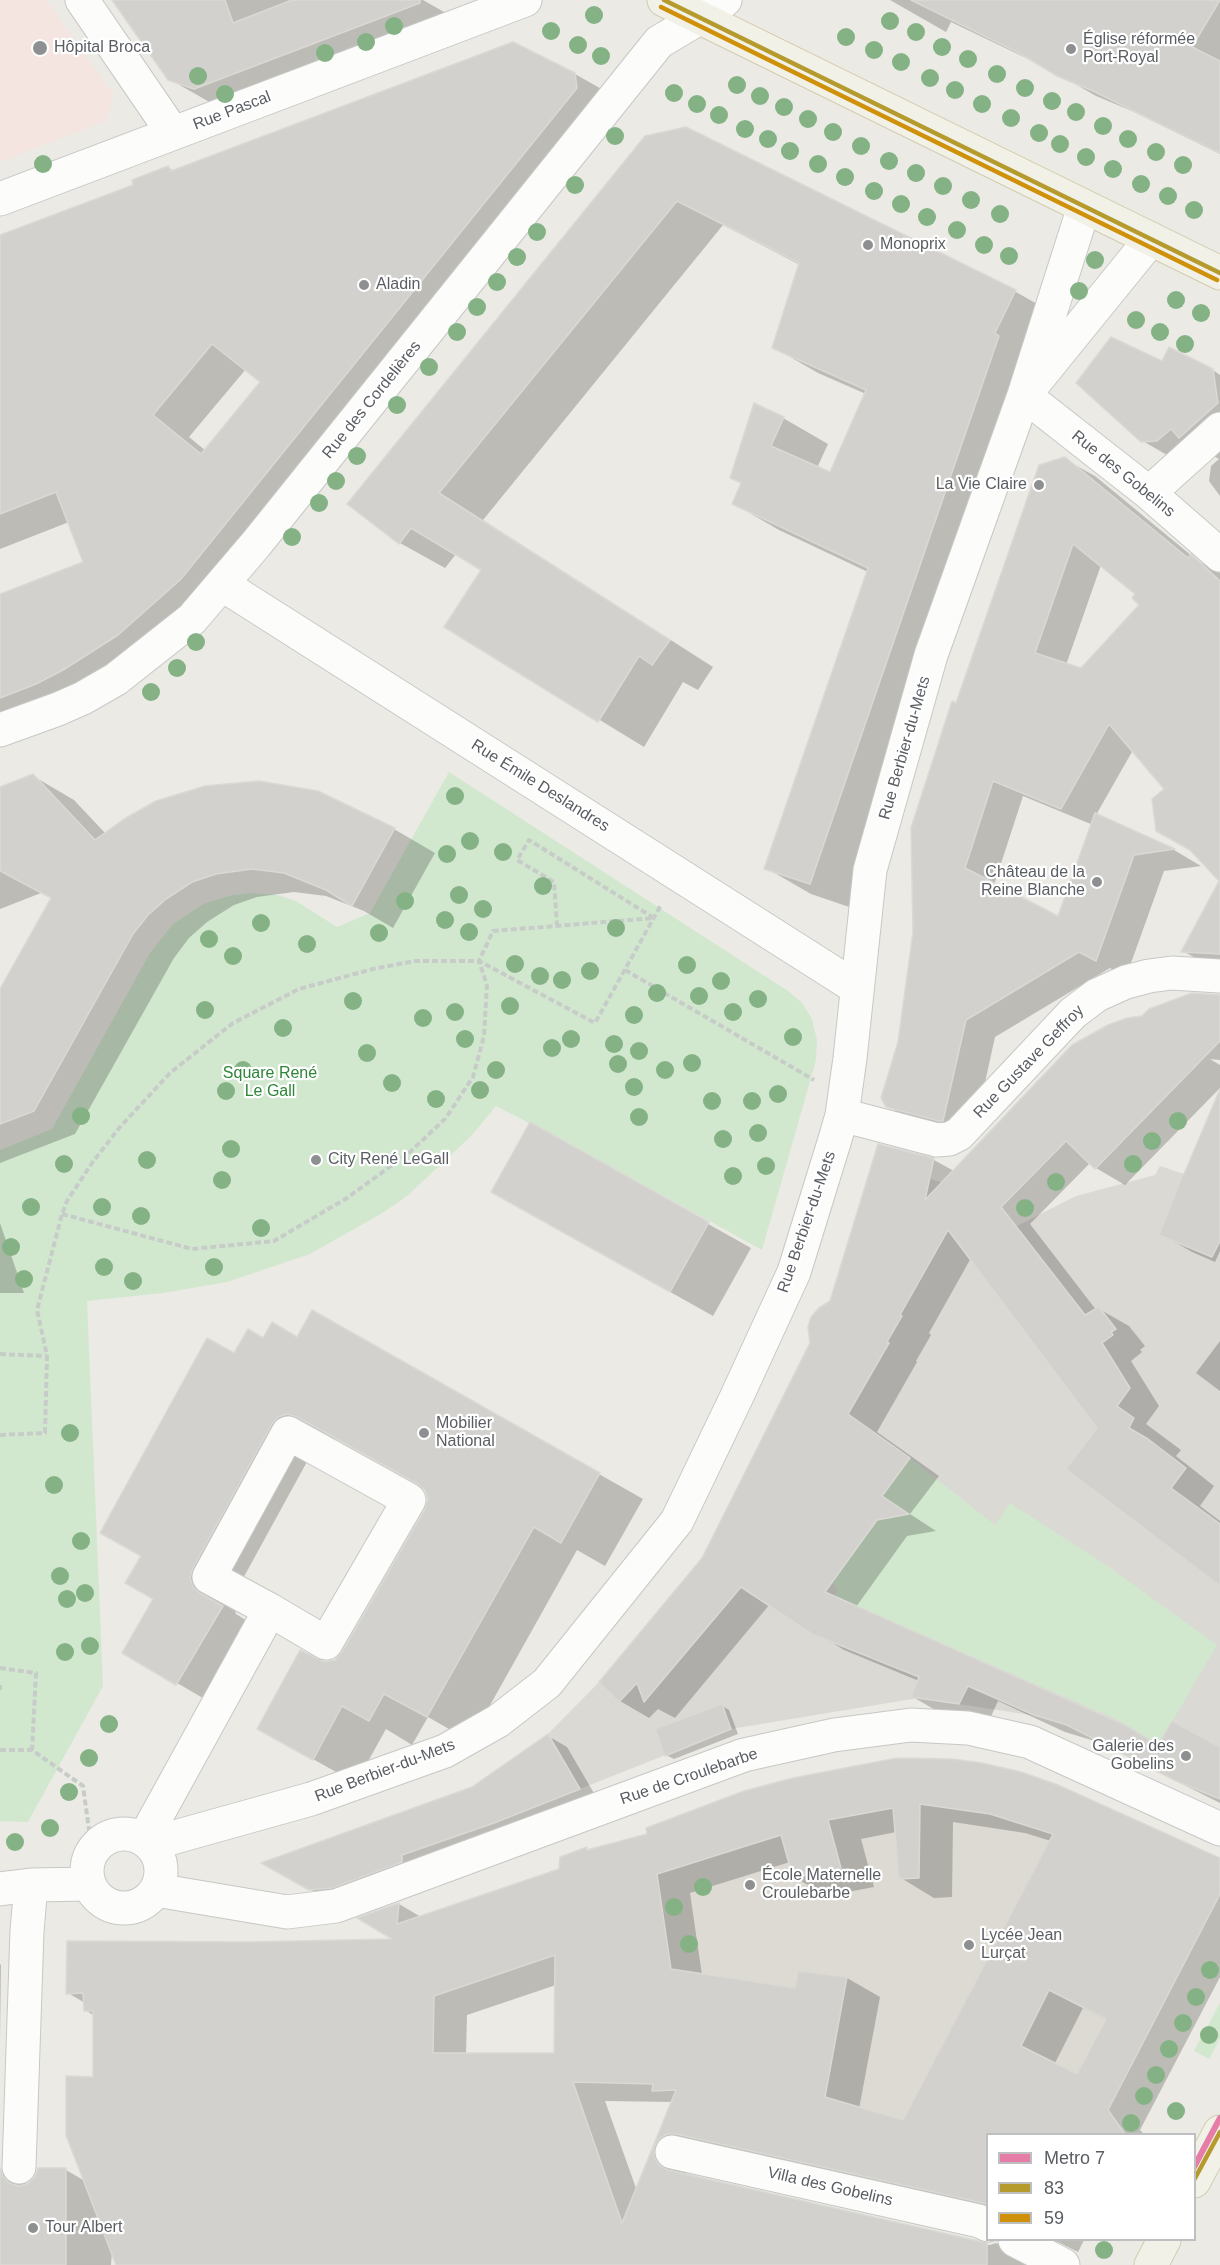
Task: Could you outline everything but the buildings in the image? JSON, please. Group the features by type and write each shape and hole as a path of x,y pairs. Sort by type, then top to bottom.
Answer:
{"main road":[{"path":"664,0 713,9 842,89 1220,273"},
{"path":"1196,2177 1220,2132"},
{"path":"1151,2265 1163,2241"}],"street":[{"path":"82,0 173,133"},
{"name":"Rue Pascal","path":"0,199 173,133 467,12 525,0"},
{"name":"Rue des Cordelières","path":"0,730 58,709 116,679 192,620 223,585 659,42 713,9"},
{"name":"Rue Berbier-du-Mets","path":"147,1842 311,1799 446,1751 498,1721 547,1683 677,1521 794,1272 844,1104 873,858 931,655 1024,395 1084,207"},
{"name":"Rue Berbier-du-Mets","path":"1024,395 1151,239"},
{"name":"Rue des Gobelins","path":"1024,395 1149,493 1220,555"},
{"path":"1149,493 1220,429"},
{"name":"Rue Émile Deslandres","path":"223,585 857,988"},
{"name":"Rue Gustave Geffroy","path":"844,1104 937,1140 949,1139 959,1134 1072,1013 1097,995 1149,975 1172,973 1220,976"},
{"path":"288,1433 409,1500 326,1643 270,1610 209,1577 288,1433"},
{"path":"147,1842 270,1610"},
{"name":"Rue de Croulebarbe","path":"156,1890 287,1912 336,1906 744,1755 834,1735 910,1725 968,1728 1030,1742 1220,1828"},
{"path":"121,1834 133,1835 147,1842 160,1861 160,1881 156,1890 148,1899 127,1908 104,1902 89,1884 87,1868 92,1852 100,1842 110,1836 121,1834"},
{"path":"19,2167 27,1931 15,1887 89,1884"},
{"name":"Villa des Gobelins","path":"672,2152 979,2221 986,2224"},
{"path":"1017,2241 1063,2265"}],"path":[{"path":"558,925 554,882 517,860 530,840 654,918"},
{"path":"0,1435 45,1433 47,1356 37,1310 62,1214 67,1201 92,1163 120,1127 170,1073 233,1023 299,989 373,969 415,961 478,961 595,1023 663,902"},
{"path":"62,1214 192,1249 274,1241 340,1203 417,1145 444,1119 473,1077 484,1036 487,985 478,961 493,930 654,918"},
{"path":"625,970 812,1078 844,1104"},
{"path":"0,1354 47,1356"},
{"path":"0,1668 36,1673 32,1750"},
{"path":"0,1685 0,1690"},
{"path":"0,1750 32,1750 83,1786 92,1852"}],"shaded area":[{"name":"Hôpital Broca","path":"0,0 46,0 114,95 106,121 0,162"},
{"path":"877,1145 921,1159 917,1175 954,1186 996,1242 1017,1226 1076,1196 1155,1175 1160,1166 1184,1174 1220,1159 1220,1800 1146,1766 1067,1725 1037,1716 918,1698 731,1729 489,1825 472,1787 548,1734 608,1673 702,1558 811,1340 808,1327 811,1317 819,1308 830,1303"},
{"name":"Lycée Jean Lurçat","path":"897,1758 952,1759 1021,1772 1058,1785 1116,1811 1110,1826 1165,1999 1116,2093 1023,2078 994,2133 986,2133 986,2145 683,2054 660,1896 646,1828 744,1791 793,1778"}],"green space":[{"name":"Square René Le Gall","path":"449,772 788,991 802,1003 812,1019 817,1040 816,1060 762,1250 530,1122 496,1106 471,1136 407,1196 384,1212 310,1254 227,1282 163,1293 87,1301 103,1686 28,1822 0,1821 0,1150 52,1129 150,953 173,924 205,903 233,895 252,893 277,895 296,901 337,927 370,913"},
{"path":"910,1458 995,1525 1010,1503 1109,1567 1217,1645 1146,1766 1118,1752 1132,1729 1118,1720 835,1597 837,1588 832,1583 877,1520 882,1496"},
{"path":"1220,2003 1220,2038 1209,2059 1194,2051"}],"metro line":[{"name":"7","path":"1196,2163 1220,2118"}],"transit line":[{"name":"83","path":"664,0 1220,273"},
{"name":"59","path":"661,7 1217,280"},
{"name":"83","path":"1196,2176 1220,2132"}],"place":[{"name":"Hôpital Broca","path":"40,48"},
{"name":"Église réformée Port-Royal","path":"1071,49"},
{"name":"Monoprix","path":"868,245"},
{"name":"Aladin","path":"364,285"},
{"name":"La Vie Claire","path":"1039,485"},
{"name":"Château de la Reine Blanche","path":"1097,882"},
{"name":"City René LeGall","path":"316,1160"},
{"name":"Mobilier National","path":"424,1433"},
{"name":"Galerie des Gobelins","path":"1186,1756"},
{"name":"École Maternelle Croulebarbe","path":"750,1885"},
{"name":"Lycée Jean Lurçat","path":"969,1945"},
{"name":"Tour Albert","path":"33,2228"}]}
